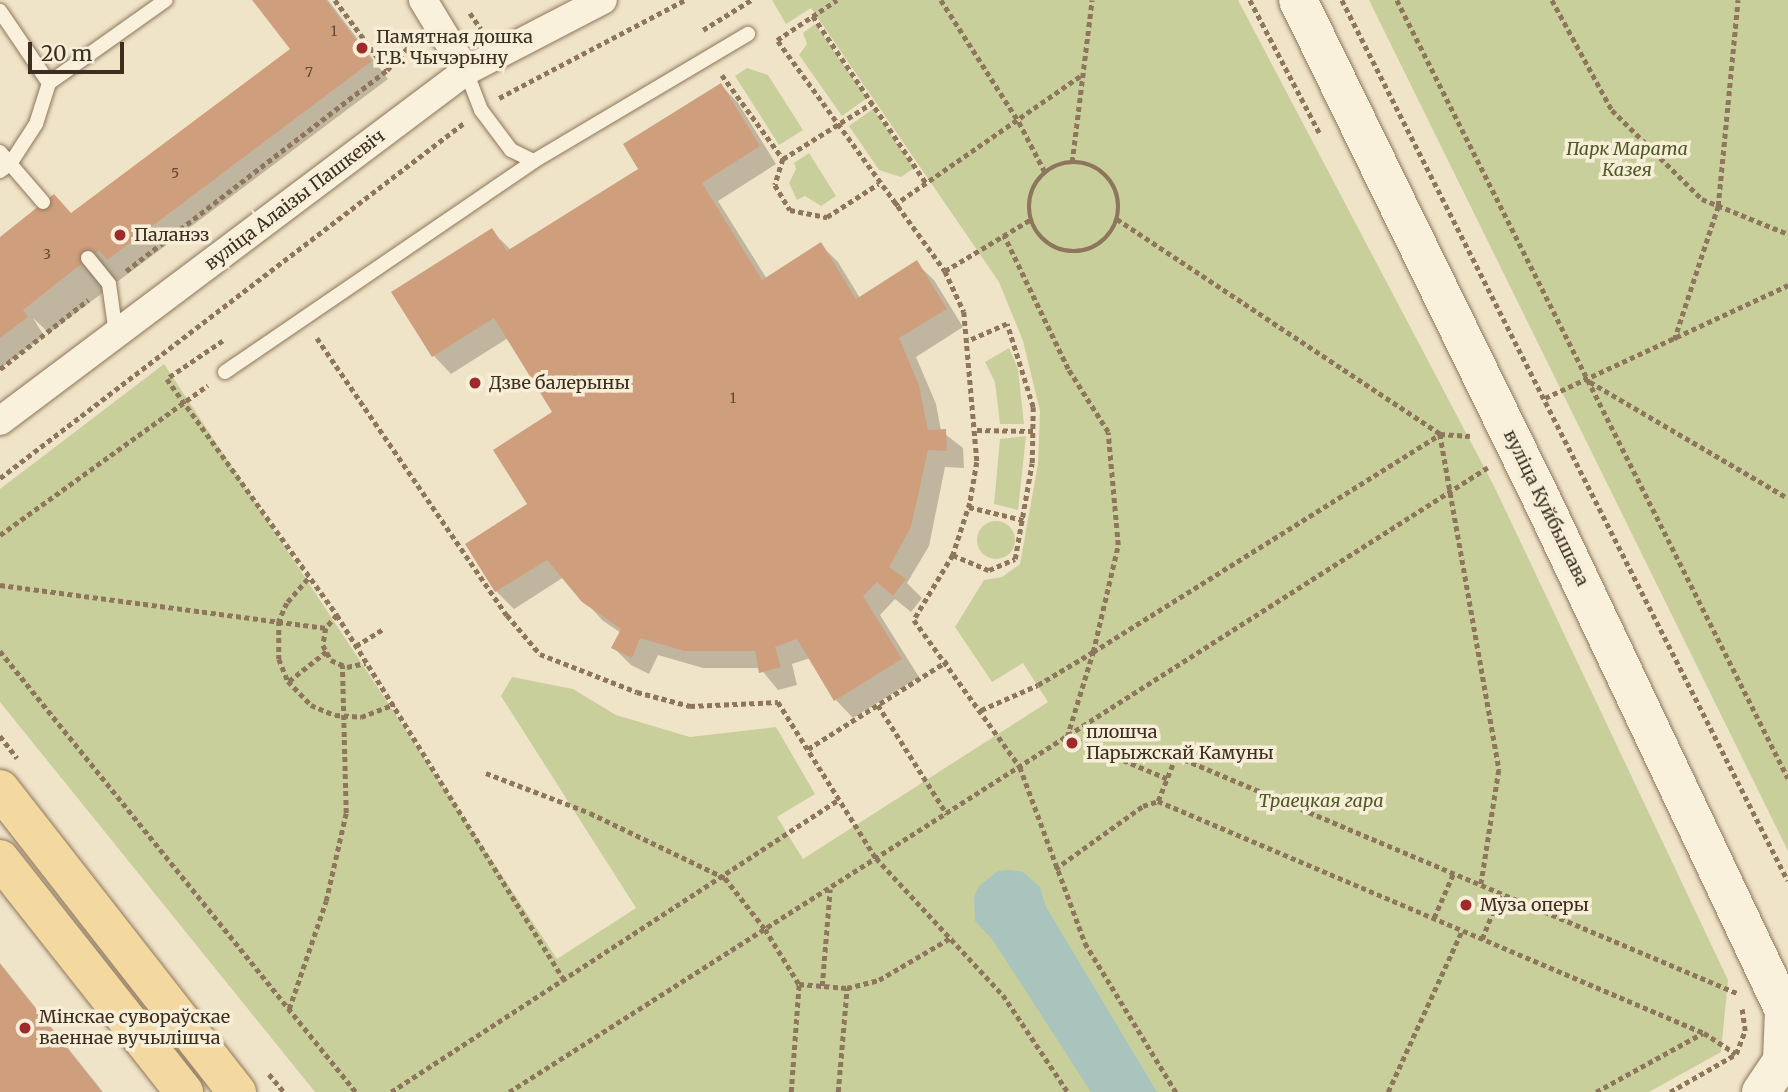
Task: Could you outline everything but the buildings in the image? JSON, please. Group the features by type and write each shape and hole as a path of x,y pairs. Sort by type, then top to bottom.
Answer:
{"main road":[{"name":"вуліца Куйбышава","path":"1298,0 1537,489 1787,1015"},
{"path":"0,789 237,1092"},
{"path":"0,859 184,1092"},
{"path":"1761,1092 1782,1061 1787,1015"},
{"path":"1770,1092 1788,1083"}],"street":[{"name":"вуліца Алаізы Пашкевіч","path":"0,421 466,71 603,0"},
{"path":"429,9 466,71"}],"lane":[{"path":"5,168 36,124 49,83 166,0"},
{"path":"0,11 49,83"},
{"path":"225,372 534,161 748,34"},
{"path":"466,71 481,110 511,150 534,161"},
{"path":"0,152 5,168 43,202"},
{"path":"88,258 109,284 116,334"}],"path":[{"path":"335,0 387,70"},
{"path":"0,478 481,110 514,87 685,0"},
{"path":"778,41 837,0"},
{"path":"941,0 1020,122 1045,172"},
{"path":"1072,162 1092,0"},
{"path":"1342,0 1788,881"},
{"path":"1397,0 1788,778"},
{"path":"1552,0 1612,110 1702,199 1788,234"},
{"path":"1674,340 1718,206 1738,0"},
{"path":"0,369 387,70 429,9 462,3 498,53"},
{"path":"813,16 926,183"},
{"path":"748,34 778,41 878,184 945,271 964,312 977,430 969,507 953,555 914,620 947,661 1020,767 1055,869 1085,943 1176,1092"},
{"path":"709,57 783,159"},
{"path":"894,206 1020,122 1083,74"},
{"path":"872,103 783,159 775,185 790,210 827,218 878,184"},
{"path":"1072,162 1092,166 1109,179 1116,191 1117,219 1101,243 1074,252 1046,243 1030,220 1030,194 1045,172 1072,162"},
{"path":"1117,219 1440,433 1478,436"},
{"path":"945,271 1030,220"},
{"path":"1004,236 1068,369 1108,432 1118,545 1093,652 1067,737"},
{"path":"1545,398 1589,381 1788,285"},
{"path":"303,318 507,615 540,654 637,692 691,706 778,702 876,858 952,936 1003,996 1068,1092"},
{"path":"953,555 989,570 1002,567 1014,559 1023,520 1032,430 1033,407 1007,324 968,341"},
{"path":"0,535 225,372"},
{"path":"1589,381 1788,498"},
{"path":"183,404 308,579 337,615 395,704 565,981"},
{"path":"977,430 1032,430"},
{"path":"1440,433 1499,770 1481,885"},
{"path":"981,709 1038,685 1093,652 1440,433"},
{"path":"509,1092 1498,461"},
{"path":"969,507 1023,520"},
{"path":"308,579 287,603 279,621 279,659 288,681 311,705 344,716 361,717 395,704"},
{"path":"0,586 326,628"},
{"path":"289,1009 326,901 346,813 342,665 327,651 326,628 337,615"},
{"path":"356,646 383,629"},
{"path":"288,681 327,651"},
{"path":"0,652 356,1092"},
{"path":"808,749 947,661"},
{"path":"342,665 366,663"},
{"path":"878,705 947,814"},
{"path":"1067,737 1167,779"},
{"path":"1158,801 1176,756 1725,989"},
{"path":"486,774 590,813 725,878 765,929 799,984 791,1092"},
{"path":"391,1092 725,878 838,800"},
{"path":"1055,869 1143,806 1158,801 1704,1033 1736,1054 1670,1092"},
{"path":"1434,918 1453,874"},
{"path":"822,986 831,888"},
{"path":"1482,939 1500,894"},
{"path":"1388,1092 1462,930"},
{"path":"799,984 847,988 878,980 952,936"},
{"path":"838,1092 847,988"},
{"path":"1596,1092 1704,1033"}],"green space":[{"name":"Траецкая гара","path":"772,0 1238,0 1494,486 1728,980 1721,1052 1649,1092 315,1092 0,702 0,489 164,364 557,959 636,908 501,696 512,677 573,689 616,715 690,737 776,727 815,794 777,817 803,859 1048,702 1023,663 992,682 955,627 984,580 1002,577 1020,564 1038,464 1040,411 1023,341 999,282 811,8 786,24"},
{"name":"Парк Марата Казея","path":"1369,0 1788,0 1788,851"},
{"path":"815,24 867,98 842,116 799,55 807,44 803,33"},
{"path":"747,68 768,75 803,130 779,145 735,76"},
{"path":"873,109 914,168 901,177 879,170 849,126"},
{"path":"809,153 836,196 821,206 805,196 797,200 789,183 796,169 794,163"},
{"path":"1009,348 1018,369 1024,424 1000,424 995,382 985,362"},
{"path":"1026,436 1018,510 994,504 1000,439"},
{"path":"996,521 1010,526 1015,540 1010,554 996,559 982,554 977,540 982,526"}],"water":[{"path":"998,871 1023,872 1040,887 1045,905 1157,1092 1091,1092 992,939 975,921 974,897 979,886"}],"place":[{"name":"Памятная дошка Г.В. Чычэрыну","path":"362,48"},
{"name":"Паланэз","path":"120,235"},
{"name":"Дзве балерыны","path":"475,383"},
{"name":"плошча Парыжскай Камуны","path":"1072,743"},
{"name":"Муза оперы","path":"1466,905"},
{"name":"Мінскае сувораўскае ваеннае вучылішча","path":"25,1028"}]}
